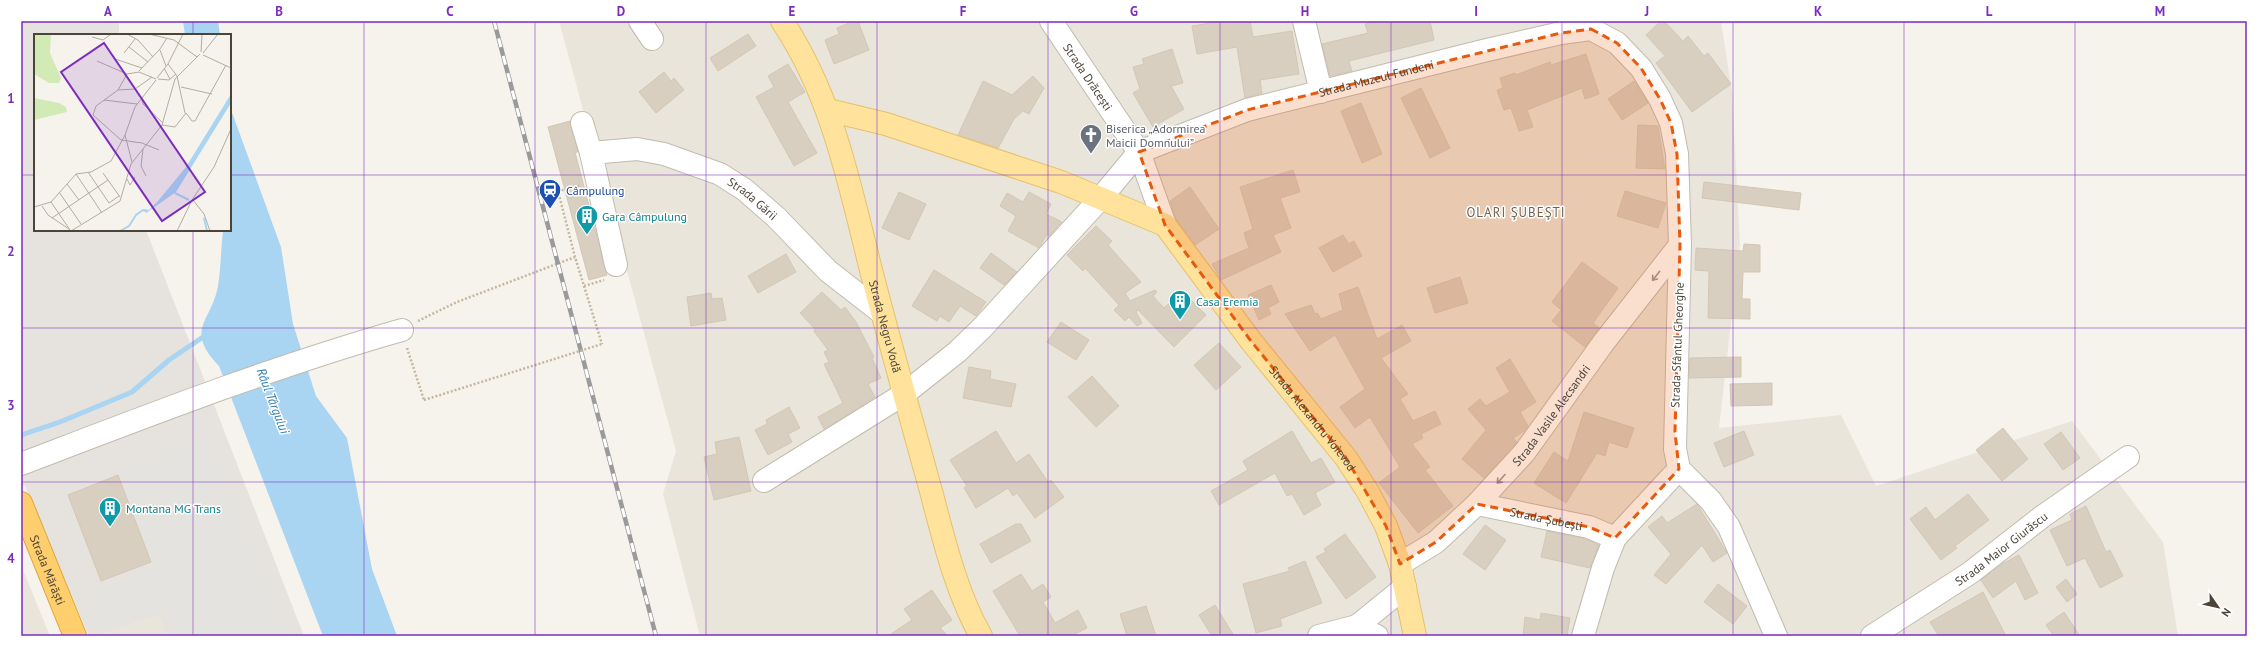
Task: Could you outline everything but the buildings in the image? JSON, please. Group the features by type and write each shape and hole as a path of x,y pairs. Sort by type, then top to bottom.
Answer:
{"highway":[{"name":"Strada Mărăști","path":"21,503 75,636"}],"main road":[{"name":"Strada Negru Vodă","path":"782,21 817,83 828,110 842,154 882,313 952,566 980,636"},
{"path":"828,110 886,124 1061,182 1165,225"},
{"name":"Strada Alexandru Voievod","path":"1165,225 1251,341 1346,458 1386,526 1400,564 1415,636"}],"street":[{"path":"640,21 652,39"},
{"name":"Strada Drăcești","path":"1051,21 1139,152 1165,225"},
{"path":"1304,21 1321,92"},
{"name":"Strada Muzeul Fundeni","path":"1139,152 1247,110 1561,33 1591,30 1617,43"},
{"name":"Strada Sfântul Gheorghe","path":"1617,43 1640,68 1660,99 1671,124 1677,154 1680,245 1675,443 1679,469"},
{"path":"582,123 591,153 616,265"},
{"name":"Strada Gării","path":"591,153 637,149 671,156 720,174 745,190 776,216 828,271 882,313"},
{"path":"764,481 904,394 957,352 982,328 1100,199 1139,152"},
{"name":"Strada Vasile Alecsandri","path":"1400,564 1436,542 1477,504 1524,453 1604,342 1680,245"},
{"path":"21,464 208,392 349,345 404,338"},
{"name":"Strada Maior Giurăscu","path":"1872,636 1970,572 2043,516 2128,457"},
{"path":"1583,636 1603,568 1615,538 1679,469 1711,501 1729,527 1776,636"},
{"name":"Strada Șubești","path":"1477,504 1589,527 1615,538"},
{"path":"1319,636 1357,626 1405,587"},
{"path":"1357,626 1377,636"}],"path":[{"path":"575,257 456,302 404,338 424,400 602,344 575,257 558,191 597,183"}],"highlighted area":[{"path":"1591,29 1617,43 1641,68 1660,99 1671,123 1677,154 1680,245 1675,432 1679,469 1615,538 1589,527 1477,504 1436,542 1400,564 1386,526 1346,458 1251,341 1165,225 1139,152 1247,110 1561,33"}],"shaded area":[{"path":"21,21 119,21 119,34 34,34 34,231 146,231 304,636 166,636 158,615 98,636 89,636 25,486 21,484"},
{"path":"559,21 1721,21 1732,92 1740,244 1719,428 1841,415 1876,486 2072,421 2163,542 2178,636 700,636 663,494 676,451"},
{"path":"208,436 288,636 181,636 161,608 103,630 88,593 156,567 121,469"},
{"path":"21,565 50,636 21,636"},
{"path":"158,615 166,636 98,636"}],"water":[{"path":"183,21 218,21 220,34 185,34"},
{"name":"Râul Târgului","path":"231,110 281,247 293,324 316,396 347,438 372,569 397,636 323,636 219,366 203,343 201,334 215,299 220,272 223,231 231,231"}],"waterway":[{"path":"21,435 60,422 132,392 169,360 206,335"}],"railway":[{"path":"494,21 656,636"}],"place":[{"name":"Biserica „Adormirea Maicii Domnului”","path":"1091,154"},
{"name":"Câmpulung","path":"550,210"},
{"name":"Gara Câmpulung","path":"587,236"},
{"name":"Casa Eremia","path":"1180,320"},
{"name":"Montana MG Trans","path":"110,528"}],"district":[{"name":"OLARI ŞUBEŞTI","path":"1516,212"}]}
